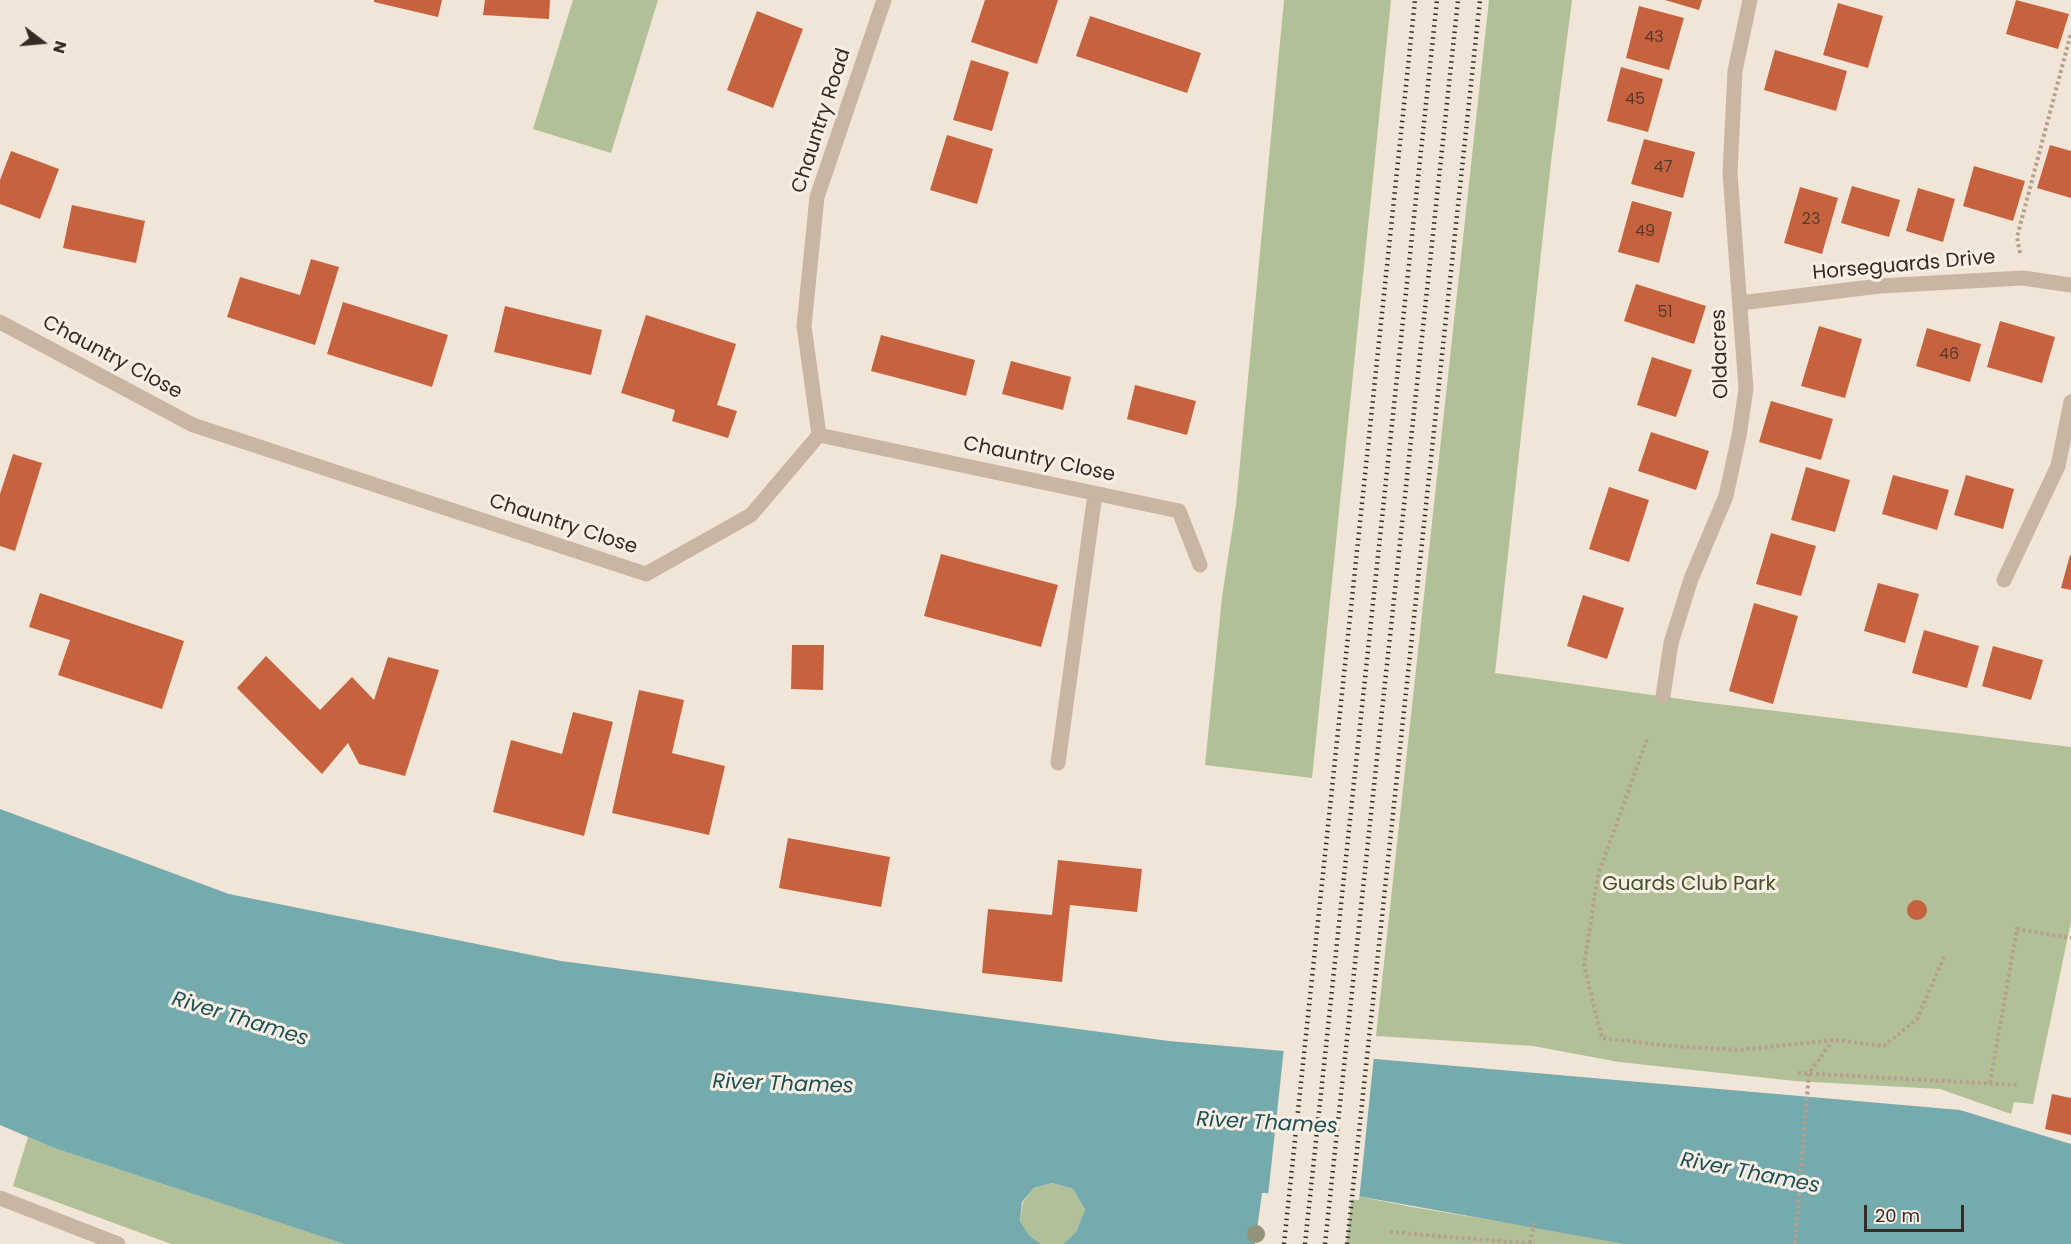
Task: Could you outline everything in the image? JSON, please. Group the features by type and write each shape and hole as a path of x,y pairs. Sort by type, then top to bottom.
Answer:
{"street":[{"name":"Chauntry Road","path":"819,435 804,326 817,197 884,0"},
{"name":"Oldacres","path":"1663,696 1671,644 1691,579 1726,496 1740,436 1746,389 1731,173 1735,71 1750,0"},
{"name":"Horseguards Drive","path":"1740,303 1880,286 2023,278 2071,285"},
{"name":"Chauntry Close","path":"0,322 193,425 646,574 751,515 819,435 1179,512 1200,565"},
{"path":"2004,580 2058,466 2071,402"},
{"path":"1058,763 1095,494"},
{"path":"0,1198 118,1244"}],"path":[{"path":"2023,278 2018,237 2071,33"},
{"path":"1647,739 1598,875 1584,966 1602,1038 1740,1050 1834,1040 1884,1046 1917,1019 1944,957"},
{"path":"1990,1083 2017,929 2071,938"},
{"path":"1795,1244 1805,1098 1809,1073 1834,1040"},
{"path":"1798,1073 2018,1085"},
{"path":"1530,1243 1534,1223"},
{"path":"1390,1232 1535,1244"}],"green space":[{"path":"573,0 658,0 611,153 533,129"},
{"path":"1284,0 1391,0 1312,778 1205,765 1222,597 1236,505"},
{"name":"Guards Club Park","path":"1489,0 1572,0 1551,162 1495,673 1702,702 2071,747 2071,922 2033,1104 2014,1102 2011,1114 1940,1089 1795,1081 1619,1062 1533,1046 1376,1036"},
{"path":"28,1137 54,1148 344,1244 171,1244 13,1186"},
{"path":"1052,1183 1073,1189 1085,1211 1076,1232 1063,1244 1041,1244 1029,1235 1020,1221 1023,1202 1034,1188"},
{"path":"1352,1195 1412,1207 1636,1244 1346,1244"}],"water":[{"name":"River Thames","path":"0,809 229,894 561,961 1169,1041 1960,1110 2071,1144 2071,1244 1624,1244 1352,1195 1262,1193 1255,1244 1063,1244 1076,1232 1085,1210 1073,1189 1052,1183 1034,1188 1022,1202 1020,1221 1029,1235 1041,1244 344,1244 54,1148 0,1125"}],"pier":[{"path":"1284,1048 1374,1056 1359,1200 1268,1196"}],"building":[{"path":"374,0 442,0 438,17 374,2"},
{"path":"485,0 550,0 549,19 483,15"},
{"path":"985,0 1058,0 1037,64 971,42"},
{"path":"1665,0 1702,0 1699,10"},
{"path":"2016,0 2069,14 2058,49 2006,34"},
{"path":"1838,3 1883,16 1868,68 1823,55"},
{"path":"1639,6 1684,18 1669,70 1626,58"},
{"path":"757,11 803,29 773,108 727,90"},
{"path":"1090,16 1201,53 1187,93 1076,56"},
{"path":"1775,50 1847,71 1836,111 1764,90"},
{"path":"971,60 1009,72 992,131 953,120"},
{"path":"1621,67 1663,79 1648,132 1607,121"},
{"path":"947,135 993,149 977,204 930,190"},
{"path":"1644,139 1695,152 1683,198 1631,184"},
{"path":"2050,145 2071,151 2071,198 2037,188"},
{"path":"11,151 59,169 40,219 0,204 0,180"},
{"path":"1974,166 2025,181 2013,221 1963,206"},
{"path":"1852,186 1900,200 1889,237 1841,223"},
{"path":"1800,187 1838,198 1822,254 1784,243"},
{"path":"1918,188 1955,199 1943,242 1906,231"},
{"path":"1632,201 1672,212 1659,263 1618,252"},
{"path":"72,205 145,221 136,263 63,248"},
{"path":"311,259 339,267 315,345 227,317 240,277 300,295"},
{"path":"1636,284 1706,306 1694,344 1624,321"},
{"path":"343,302 448,335 432,387 327,354"},
{"path":"505,306 602,330 591,375 494,352"},
{"path":"646,315 736,344 717,405 737,411 728,438 672,421 675,410 621,393"},
{"path":"2000,321 2055,337 2042,383 1987,367"},
{"path":"1819,326 1862,339 1845,398 1801,386"},
{"path":"1927,328 1981,344 1970,382 1916,366"},
{"path":"881,335 975,360 966,396 871,371"},
{"path":"1652,357 1692,370 1676,417 1637,405"},
{"path":"1011,361 1071,377 1063,410 1002,394"},
{"path":"1135,385 1196,401 1187,435 1127,419"},
{"path":"1771,401 1833,419 1821,460 1759,442"},
{"path":"1651,432 1709,451 1696,490 1638,471"},
{"path":"13,454 42,463 15,551 0,546 0,494"},
{"path":"1806,467 1850,480 1835,532 1791,520"},
{"path":"1893,475 1949,490 1937,530 1882,514"},
{"path":"1966,475 2014,489 2003,529 1954,515"},
{"path":"1609,487 1649,500 1629,562 1589,549"},
{"path":"1771,533 1816,546 1801,596 1756,584"},
{"path":"941,554 1058,585 1041,647 924,616"},
{"path":"2071,556 2071,590 2061,588"},
{"path":"1878,583 1919,594 1905,643 1864,631"},
{"path":"40,593 184,641 162,709 58,675 70,640 29,627"},
{"path":"1583,595 1624,608 1607,659 1567,646"},
{"path":"1754,603 1798,616 1773,704 1729,691"},
{"path":"1924,630 1979,646 1967,688 1912,673"},
{"path":"792,645 824,645 823,690 791,689"},
{"path":"1993,646 2043,660 2031,700 1982,686"},
{"path":"266,656 320,710 352,677 374,700 388,657 439,670 405,776 359,764 348,743 322,774 237,688"},
{"path":"639,690 684,700 672,753 725,766 709,835 612,813"},
{"path":"573,712 613,722 584,836 493,812 511,740 562,754"},
{"path":"788,838 890,857 881,907 779,888"},
{"path":"1058,860 1142,869 1137,912 1070,905 1062,982 982,973 988,909 1052,915"},
{"path":"1917,900 1924,903 1927,910 1924,917 1917,920 1910,917 1907,910 1910,903"},
{"path":"2052,1094 2071,1098 2071,1135 2045,1129"}],"railway":[{"path":"1284,1244 1415,0"},
{"path":"1305,1244 1437,0"},
{"path":"1325,1244 1458,0"},
{"path":"1347,1244 1480,0"}]}
